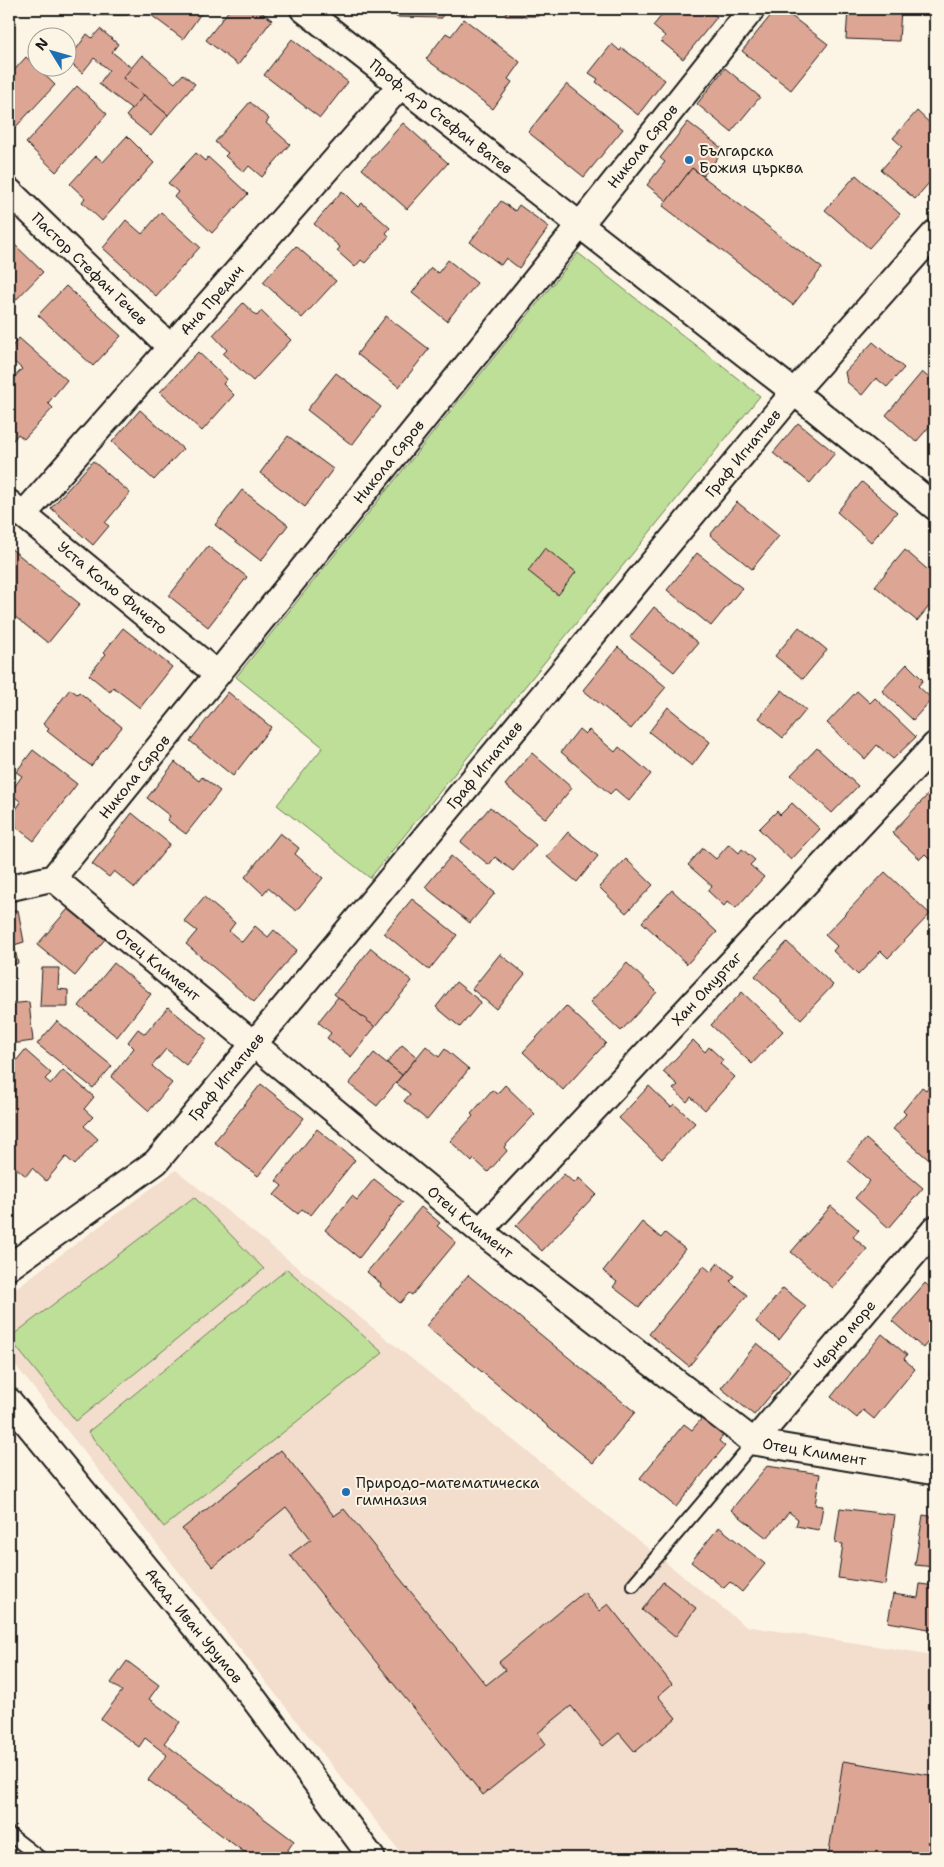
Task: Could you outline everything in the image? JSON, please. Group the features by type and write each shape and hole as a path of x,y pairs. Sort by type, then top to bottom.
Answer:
{"street":[{"name":"Проф. д-р Стефан Ватев","path":"303,9 794,392"},
{"name":"Никола Сяров","path":"53,878 752,9"},
{"name":"Ана Предич","path":"16,509 170,347 400,86"},
{"name":"Пастор Стефан Гечев","path":"9,191 170,347"},
{"name":"Граф Игнатиев","path":"9,1267 156,1162 794,392 935,233"},
{"path":"794,392 935,507"},
{"name":"Уста Колю Фичето","path":"16,509 217,674"},
{"name":"Хан Омуртаг","path":"480,1231 935,745"},
{"path":"9,888 53,878"},
{"name":"Отец Климент","path":"53,878 480,1231 754,1442 935,1472"},
{"name":"Черно море","path":"754,1442 935,1229"},
{"name":"Акад. Иван Урумов","path":"9,1401 254,1699 372,1858"}],"lane":[{"path":"633,1585 754,1442"},
{"path":"9,1834 40,1858"}],"shaded area":[{"name":"Природо-математическа гимназия","path":"176,1170 745,1626 935,1655 935,1858 405,1858 9,1357 9,1293"}],"green space":[{"path":"578,253 760,396 370,878 277,805 323,747 236,677"},
{"path":"194,1197 264,1269 76,1421 9,1338"},
{"path":"287,1269 383,1353 164,1527 88,1432"}],"building":[{"path":"80,9 127,9 127,15 80,15"},
{"path":"150,9 204,9 183,39 147,12"},
{"path":"230,9 257,9 272,20 238,65 206,40"},
{"path":"396,9 442,9 442,18 396,17"},
{"path":"506,9 539,9 539,16 506,16"},
{"path":"560,9 614,9 613,13 560,13"},
{"path":"667,9 706,9 717,17 683,59 661,41 665,36 653,26"},
{"path":"776,9 782,9 828,44 791,90 742,51"},
{"path":"848,9 901,9 899,41 846,39"},
{"path":"464,19 520,62 508,79 512,82 493,109 426,59 446,33 451,36"},
{"path":"100,29 118,44 112,52 132,68 123,78 144,95 132,109 99,84 109,70 94,58 82,73 78,70 78,47 87,34 92,38"},
{"path":"292,39 348,82 320,118 264,75"},
{"path":"612,44 620,51 622,48 665,80 638,115 596,82 598,79 589,73"},
{"path":"142,55 175,83 183,74 195,84 168,115 123,78"},
{"path":"26,57 28,59 28,78 48,78 55,85 12,131 9,127 9,76"},
{"path":"725,68 760,97 731,132 697,104"},
{"path":"567,84 623,129 584,177 528,132"},
{"path":"77,86 107,114 56,172 26,143"},
{"path":"144,95 168,115 151,136 126,116"},
{"path":"250,102 269,119 266,123 290,144 262,177 249,166 244,172 225,156 228,153 215,142"},
{"path":"917,111 935,128 935,176 915,199 881,170 902,146 893,138"},
{"name":"Българска Божия църква","path":"688,122 724,150 703,176 692,168 667,201 647,185 665,162 660,158"},
{"path":"403,123 448,163 407,209 362,169"},
{"path":"127,136 154,163 102,221 82,202 85,198 70,184 96,156 103,162"},
{"path":"196,153 205,161 208,157 248,194 212,233 174,197 178,192 168,183"},
{"path":"692,168 822,268 793,305 663,206"},
{"path":"856,175 900,214 869,248 825,210"},
{"path":"342,191 358,207 362,203 390,228 386,233 389,236 365,263 361,260 355,267 337,251 340,247 314,224"},
{"path":"501,201 515,211 519,205 549,227 519,268 506,258 501,265 470,242"},
{"path":"161,212 200,247 156,296 103,248 126,220 142,234"},
{"path":"13,243 43,272 9,307 9,247"},
{"path":"296,246 336,281 302,318 263,282"},
{"path":"448,260 477,283 447,321 412,293 431,268 438,273"},
{"path":"66,286 121,336 93,366 38,315"},
{"path":"243,303 257,316 261,311 291,340 253,381 223,354 227,350 213,335"},
{"path":"386,316 429,349 399,387 357,354"},
{"path":"19,338 67,380 48,403 53,408 24,439 18,434 9,445 9,383 22,369 9,357 9,350"},
{"path":"873,342 904,368 887,387 876,378 862,395 847,382 845,372"},
{"path":"198,352 227,379 223,384 234,395 202,431 160,392"},
{"path":"922,372 935,383 935,420 916,442 886,415"},
{"path":"336,373 381,407 352,445 307,410"},
{"path":"140,410 183,449 154,480 112,442"},
{"path":"798,423 835,453 810,483 773,453"},
{"path":"288,436 333,469 305,507 260,473"},
{"path":"93,461 130,493 105,523 109,526 93,545 51,508"},
{"path":"862,482 897,512 871,542 837,512"},
{"path":"242,490 288,525 261,561 215,525"},
{"path":"737,502 779,536 752,569 710,535"},
{"path":"208,546 247,577 208,627 169,596"},
{"path":"9,547 80,604 48,643 9,612"},
{"path":"545,548 576,572 558,595 528,571"},
{"path":"905,550 935,576 935,599 917,621 875,586"},
{"path":"697,553 742,588 711,626 667,590"},
{"path":"654,607 698,643 674,672 630,637"},
{"path":"799,627 827,650 803,679 775,656"},
{"path":"123,628 172,667 140,708 113,687 110,692 89,675"},
{"path":"618,647 666,687 631,729 583,690"},
{"path":"907,664 923,680 918,686 932,699 913,720 882,691"},
{"path":"70,689 77,694 79,692 122,727 91,766 47,731 49,729 43,724"},
{"path":"782,690 806,710 783,738 759,718"},
{"path":"857,691 870,703 875,698 916,737 893,759 877,745 865,759 827,723"},
{"path":"228,692 271,727 233,776 190,741"},
{"path":"668,707 710,742 692,766 649,732"},
{"path":"579,729 585,734 589,730 615,752 619,747 651,774 629,801 615,789 610,794 561,752"},
{"path":"817,748 858,786 832,813 791,775"},
{"path":"33,750 77,784 34,841 16,827 15,811 21,802 10,793 22,776 16,772"},
{"path":"532,753 572,788 546,819 505,785"},
{"path":"175,762 199,781 202,777 220,791 186,834 167,820 170,816 147,798"},
{"path":"934,788 935,864 925,854 920,859 892,833"},
{"path":"792,803 820,829 791,860 759,829 777,811 780,815"},
{"path":"490,807 536,845 513,871 495,857 489,865 461,842"},
{"path":"132,813 170,844 135,888 114,871 109,877 92,864"},
{"path":"568,832 598,856 577,882 547,857"},
{"path":"280,833 299,848 295,854 323,878 296,911 268,888 263,894 245,877"},
{"path":"729,844 739,853 742,849 755,860 750,865 764,877 736,908 728,901 724,906 708,891 712,886 688,865 703,848 716,859"},
{"path":"451,856 495,893 470,923 425,887"},
{"path":"626,859 653,885 626,913 599,887"},
{"path":"885,872 930,914 888,958 881,951 858,975 833,951 837,946 825,935"},
{"path":"672,890 717,932 687,964 642,922"},
{"path":"204,897 235,923 229,931 242,942 255,926 268,937 274,930 297,950 254,1002 186,944 197,931 184,921"},
{"path":"412,899 457,935 429,970 384,933"},
{"path":"74,902 110,933 75,976 37,945"},
{"path":"18,910 24,942 14,945 18,963 9,966 9,912"},
{"path":"787,942 833,985 801,1019 755,976"},
{"path":"371,948 412,981 375,1027 334,994"},
{"path":"500,954 525,974 496,1009 472,989"},
{"path":"114,963 151,994 117,1037 79,1006"},
{"path":"627,963 657,992 621,1031 590,1002"},
{"path":"42,968 59,968 58,989 68,990 68,1007 40,1007"},
{"path":"456,982 481,1002 460,1027 436,1007"},
{"path":"742,992 783,1031 752,1064 711,1025"},
{"path":"338,997 375,1027 351,1057 327,1038 331,1033 318,1022"},
{"path":"29,1002 33,1041 11,1044 9,1004"},
{"path":"566,1006 606,1043 563,1090 523,1052"},
{"path":"168,1007 207,1039 186,1065 166,1049 152,1066 172,1083 149,1111 111,1077 134,1048 128,1042 138,1029 145,1034"},
{"path":"57,1021 112,1066 93,1088 37,1044"},
{"path":"693,1040 705,1052 709,1047 723,1060 720,1064 735,1077 705,1110 691,1097 687,1102 673,1089 678,1085 663,1072"},
{"path":"402,1045 417,1057 402,1075 387,1063"},
{"path":"426,1046 439,1057 445,1049 469,1069 427,1120 404,1101 410,1094 396,1083"},
{"path":"25,1050 51,1073 45,1079 51,1084 63,1070 94,1097 84,1109 93,1117 84,1126 98,1139 75,1165 66,1157 46,1181 32,1168 26,1176 15,1167 9,1173 9,1065 11,1067"},
{"path":"374,1053 402,1075 377,1106 349,1084"},
{"path":"935,1078 935,1165 893,1129 906,1114 903,1111 922,1087 926,1090"},
{"path":"261,1084 304,1118 258,1176 214,1142"},
{"path":"505,1085 535,1114 504,1147 507,1151 488,1172 474,1159 472,1162 450,1141 473,1116 471,1114 492,1090 497,1094"},
{"path":"649,1086 671,1107 674,1104 695,1123 662,1159 619,1118"},
{"path":"317,1129 355,1160 311,1215 302,1209 298,1214 274,1195 282,1186 276,1181"},
{"path":"866,1139 923,1188 889,1228 855,1198 870,1181 847,1161"},
{"path":"564,1174 574,1183 579,1178 596,1194 542,1251 516,1226"},
{"path":"374,1179 403,1202 359,1258 325,1230 352,1196 357,1200"},
{"path":"831,1206 859,1230 853,1237 867,1249 833,1288 791,1252"},
{"path":"421,1207 440,1223 437,1226 456,1242 412,1295 409,1293 400,1303 367,1272"},
{"path":"642,1222 661,1238 665,1233 685,1249 639,1307 613,1287 617,1282 603,1271"},
{"path":"718,1263 734,1276 730,1281 747,1295 689,1366 649,1334 704,1266 711,1272"},
{"path":"468,1275 635,1412 593,1463 426,1326"},
{"path":"925,1283 935,1292 935,1333 923,1348 892,1321"},
{"path":"783,1288 806,1306 779,1340 756,1322"},
{"path":"882,1334 907,1355 904,1359 915,1369 874,1419 863,1410 857,1418 831,1397"},
{"path":"757,1343 791,1371 754,1415 721,1388"},
{"path":"935,1344 935,1376 929,1375"},
{"path":"702,1418 723,1435 719,1441 725,1446 676,1507 640,1478 684,1424 692,1430"},
{"path":"281,1450 334,1516 344,1509 486,1685 505,1670 499,1662 584,1592 599,1611 608,1604 672,1684 658,1696 676,1718 635,1752 619,1733 603,1746 571,1706 538,1733 546,1744 483,1795 290,1555 311,1539 286,1507 213,1567 182,1529"},
{"path":"767,1466 820,1474 815,1505 823,1506 819,1530 796,1526 798,1519 789,1512 767,1538 731,1510"},
{"path":"840,1508 895,1515 885,1585 838,1578 843,1544 835,1543"},
{"path":"923,1515 935,1517 935,1567 915,1565"},
{"path":"719,1527 765,1564 742,1592 730,1582 724,1588 691,1562"},
{"path":"663,1582 696,1608 675,1637 642,1610"},
{"path":"920,1584 935,1586 935,1630 888,1622 893,1594 918,1598"},
{"path":"127,1661 159,1685 149,1699 180,1722 164,1743 294,1841 285,1854 291,1858 252,1858 148,1780 167,1755 145,1738 139,1747 101,1719 122,1691 111,1683"},
{"path":"843,1761 935,1776 934,1858 828,1858"}],"place":[{"name":"Българска Божия църква","path":"689,160"},
{"name":"Природо-математическа гимназия","path":"346,1492"}]}
